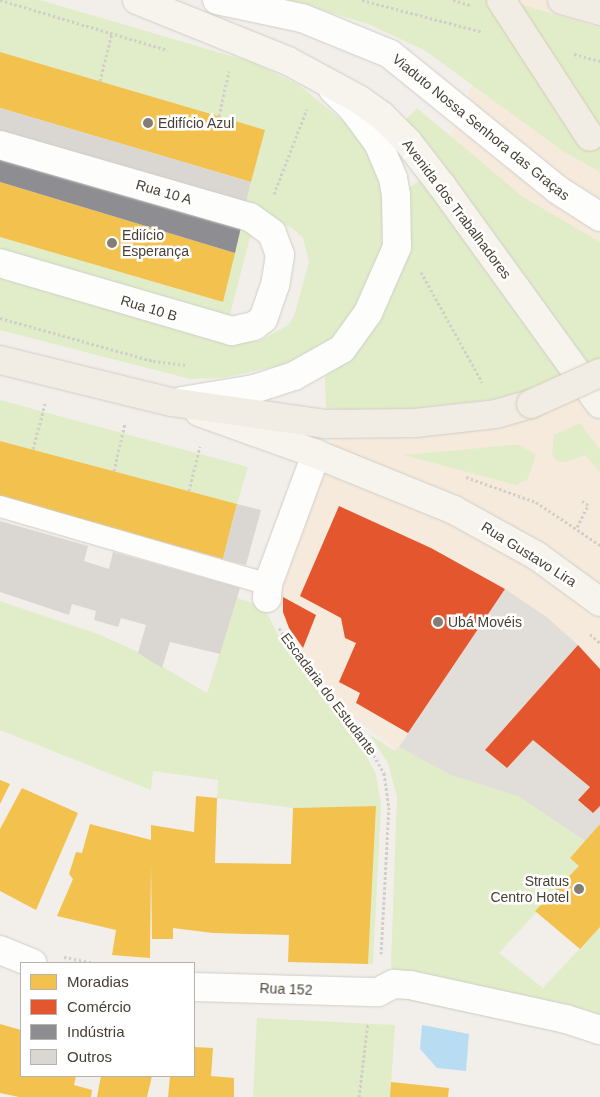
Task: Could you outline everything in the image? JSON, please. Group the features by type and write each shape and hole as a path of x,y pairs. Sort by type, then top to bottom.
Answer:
{"main road":[{"name":"Avenida dos Trabalhadores","path":"137,0 237,39 317,76 360,100 408,142 600,404"},
{"path":"500,0 595,144"},
{"path":"562,0 600,11"},
{"path":"0,360 171,402 351,426 474,417 531,404 600,373"},
{"name":"Rua Gustavo Lira","path":"171,402 316,454 454,510 537,556 600,602"}],"street":[{"name":"Viaduto Nossa Senhora das Graças","path":"217,0 302,18 390,54 558,190 600,218"},
{"path":"171,402 275,383 328,359 354,336 390,270 398,232 393,178 366,126 341,96 317,76"},
{"name":"Rua 10 A","path":"0,145 250,218 262,224 278,244 280,255 275,285"},
{"name":"Rua 10 B","path":"0,264 232,331 254,326 263,319 275,285"},
{"path":"267,591 316,454"},
{"path":"0,950 30,962"},
{"name":"Rua 152","path":"195,987 378,992 394,984 410,985 566,1019 600,1030"}],"lane":[{"path":"0,506 267,591"}],"path":[{"path":"0,0 175,52"},
{"path":"100,81 112,33"},
{"path":"220,66 238,71"},
{"path":"219,116 229,68"},
{"path":"262,224 309,103"},
{"path":"420,270 483,385"},
{"path":"476,386 488,384"},
{"path":"33,449 46,400"},
{"path":"114,471 126,422"},
{"path":"189,491 201,442"},
{"path":"457,475 536,502 576,527 600,545"},
{"path":"576,527 588,505 582,501"},
{"name":"Escadaria do Estudante","path":"267,591 272,614 291,648 373,752 384,773 389,794 381,959"},
{"path":"583,628 600,643"},
{"path":"359,1097 365,1034"}],"shaded area":[{"path":"507,0 600,0 600,854 567,845 398,751 345,711 285,624 278,590 331,442 365,381 425,197"},
{"path":"505,589 548,618 578,645 485,751 507,768 533,740 590,787 578,800 593,813 600,806 600,824 585,841 520,797 451,775 399,747"}],"green space":[{"path":"0,0 40,0 252,62 299,85 343,121 361,141 384,182 389,235 366,291 339,334 315,353 287,364 222,378 190,379 0,330 0,277 224,341 260,341 288,325 294,316 309,262 303,238 292,228 245,207 264,130 0,52"},
{"path":"288,0 506,0 600,28 600,172 563,151 424,50 368,24"},
{"path":"417,108 523,197 600,242 600,358 587,364 464,192 404,121"},
{"path":"422,179 567,372 521,392 494,399 387,411 326,409 325,376 348,357 407,189"},
{"path":"242,223 253,226 228,322 0,255 0,237 222,302"},
{"path":"0,400 248,467 237,504 0,441"},
{"path":"580,423 600,450 600,472 585,455 566,462 557,461 552,455 554,435"},
{"path":"520,445 536,455 527,480 516,485 404,455"},
{"path":"237,598 264,607 284,647 363,750 376,774 381,805 373,964 368,964 376,806 293,808 217,798 218,780 153,771 151,790 0,730 0,601 98,634 136,651 207,693"},
{"path":"369,734 395,751 399,747 451,775 520,797 585,841 570,858 579,866 499,953 543,988 600,927 600,1015 582,1008 561,1033 397,998 391,964 397,797 388,763"},
{"path":"257,1018 395,1025 390,1097 253,1097"}],"water":[{"path":"422,1025 469,1034 466,1071 437,1068 420,1049"}],"building: Moradias":[{"name":"Edifício Azul","path":"0,52 265,130 251,182 0,108"},
{"name":"Ediício Esperança","path":"0,182 235,253 223,302 0,237"},
{"path":"0,441 237,504 223,559 0,496"},
{"path":"0,780 10,784 0,804"},
{"path":"22,788 78,813 36,910 0,891 0,829"},
{"path":"196,796 217,798 215,863 291,864 293,808 376,806 368,964 288,962 289,935 213,933 173,928 173,939 152,939 151,863 150,958 112,955 116,930 57,916 73,879 69,874 76,852 82,853 90,824 151,840 151,825 194,832"},
{"name":"Stratus Centro Hotel","path":"600,824 600,927 580,949 535,911 579,866 570,858"},
{"path":"0,1024 20,1030 20,1077 76,1077 74,1085 92,1090 91,1097 19,1097 0,1093"},
{"path":"195,1047 213,1048 211,1076 234,1078 234,1097 168,1097 170,1077 195,1077"},
{"path":"101,1077 152,1077 147,1097 97,1097"},
{"path":"391,1082 449,1088 448,1097 390,1097"}],"building: Comércio":[{"path":"339,506 431,548 505,589 408,733 356,703 360,693 339,682 356,643 345,638 341,618 300,596"},
{"path":"283,597 316,615 303,648 289,628 283,612"},
{"path":"578,645 600,669 600,806 593,813 578,800 590,787 533,740 507,768 485,750"}],"building: Indústria":[{"path":"0,154 242,223 235,253 0,182"}],"building: Outros":[{"path":"0,108 251,182 245,207 0,135"},
{"path":"237,504 261,510 246,565 223,559"},
{"path":"0,521 88,546 84,561 109,569 113,552 240,588 220,654 170,642 162,668 138,653 146,625 121,618 118,627 94,620 96,611 72,604 69,615 0,592"}],"place":[{"name":"Edifício Azul","path":"148,123"},
{"name":"Ediício Esperança","path":"112,243"},
{"name":"Ubá Movéis","path":"438,622"},
{"name":"Stratus Centro Hotel","path":"579,889"}]}
